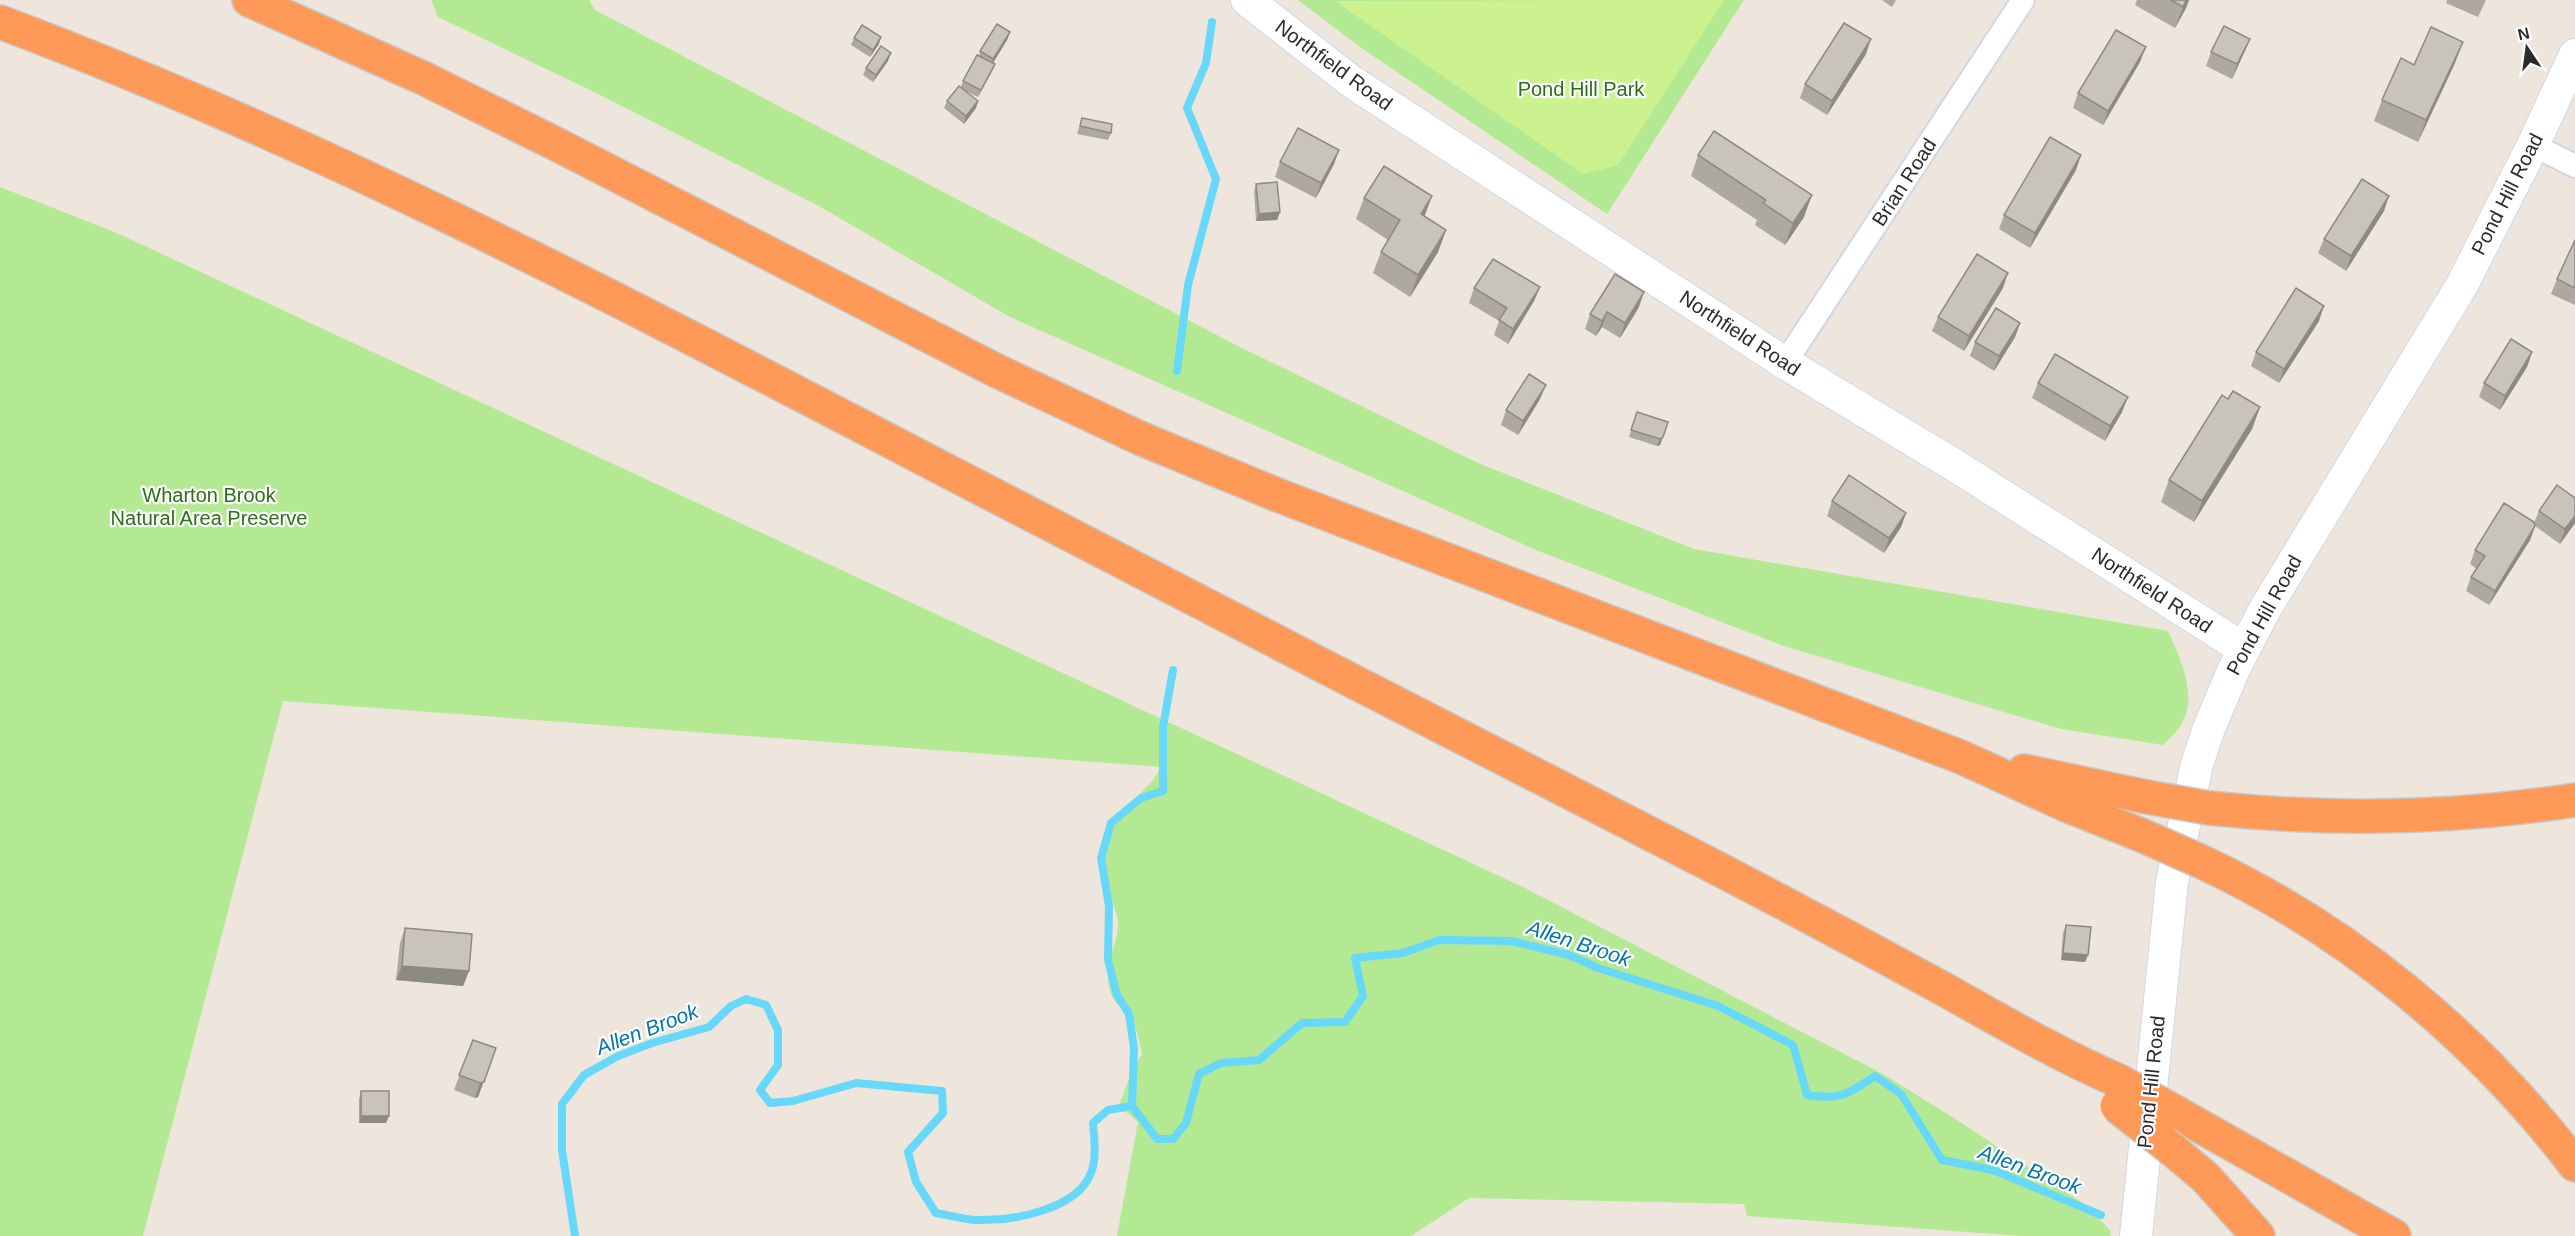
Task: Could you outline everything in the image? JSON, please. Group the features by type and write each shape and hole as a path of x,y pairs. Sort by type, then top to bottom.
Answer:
{"highway":[{"path":"249,0 444,88 997,371 1142,439 1286,498 1960,757 2235,877 2305,917 2408,992 2487,1064 2525,1104 2575,1165"},
{"path":"0,21 234,116 463,224 776,382 1895,962 2066,1058 2118,1093 2173,1150 2206,1178 2258,1236"},
{"path":"1960,757 2209,808 2291,815 2394,818 2465,814 2575,800"},
{"path":"2118,1093 2177,1113 2394,1236"}],"main road":[{"name":"Northfield Road","path":"1247,0 1352,82 1785,363 1951,463 2244,649"},
{"name":"Pond Hill Road","path":"2136,1236 2172,882 2197,764 2224,690 2288,570 2462,285 2533,145 2575,55"}],"street":[{"name":"Brian Road","path":"1785,363 2023,0"},
{"path":"2533,145 2575,166"}],"green space":[{"path":"431,0 589,0 595,10 1236,345 1478,463 1694,549 2168,631 2178,653 2188,689 2186,712 2176,732 2163,745 2061,729 1784,646 1536,550 1010,317 817,205 594,92 438,17"},
{"name":"Pond Hill Park","path":"1298,0 1744,0 1607,214 1360,47"},
{"name":"Pond Hill Park","path":"1724,0 1618,165 1583,174 1335,1"},
{"name":"Wharton Brook Natural Area Preserve","path":"0,187 117,233 1525,888 1883,1074 2083,1203 2111,1231 2110,1236 2022,1236 1747,1216 1744,1204 1469,1198 1411,1236 1117,1236 1138,1122 1126,1112 1120,1103 1132,1071 1142,1054 1132,1020 1113,998 1109,989 1108,971 1117,935 1118,920 1104,883 1104,863 1106,848 1118,819 1161,767 283,701 143,1236 0,1236"}],"building":[{"path":"2171,0 2186,0 2183,7"},
{"path":"1844,23 1871,39 1832,101 1805,84"},
{"path":"997,24 1010,32 993,59 980,51"},
{"path":"862,25 881,37 873,50 854,38"},
{"path":"2224,26 2250,39 2237,64 2211,52"},
{"path":"2431,27 2463,42 2426,120 2382,100 2401,58 2414,65"},
{"path":"2116,30 2146,47 2108,111 2078,93"},
{"path":"881,46 891,53 876,75 866,68"},
{"path":"977,55 995,64 981,90 963,81"},
{"path":"959,86 978,101 966,116 947,101"},
{"path":"1082,118 1112,124 1111,133 1080,126"},
{"path":"1298,128 1339,150 1321,183 1280,162"},
{"path":"1714,131 1812,195 1793,223 1763,203 1766,200 1698,155"},
{"path":"2050,137 2081,155 2035,233 2004,215"},
{"path":"1384,166 1432,196 1421,214 1446,230 1418,275 1381,252 1400,220 1364,198"},
{"path":"2362,179 2389,196 2351,256 2324,239"},
{"path":"1277,182 1280,212 1259,214 1256,184"},
{"path":"2575,240 2575,288 2557,279"},
{"path":"1977,254 2008,273 1969,336 1938,317"},
{"path":"1493,259 1540,287 1513,329 1499,320 1507,308 1474,288"},
{"path":"1615,274 1644,292 1625,323 1607,312 1602,321 1590,314"},
{"path":"2296,288 2324,306 2284,369 2256,352"},
{"path":"1996,308 2020,323 1999,356 1975,342"},
{"path":"2511,339 2532,352 2505,396 2484,383"},
{"path":"2055,354 2128,397 2110,426 2038,383"},
{"path":"1529,374 1546,385 1523,421 1506,410"},
{"path":"2233,391 2260,407 2202,501 2169,480 2222,395 2228,399"},
{"path":"1637,412 1668,422 1663,437 1660,439 1631,430"},
{"path":"1849,475 1906,513 1889,538 1832,501"},
{"path":"2557,485 2575,498 2575,516 2565,529 2539,511"},
{"path":"2504,503 2534,522 2535,526 2495,591 2471,577 2485,556 2475,550"},
{"path":"2066,925 2091,927 2088,955 2063,953"},
{"path":"405,928 472,934 469,971 402,966"},
{"path":"473,1040 496,1048 484,1082 480,1083 459,1075"},
{"path":"361,1091 389,1091 389,1116 361,1116"}],"waterway":[{"path":"1177,371 1188,285 1216,179 1187,108 1206,63 1212,22"},
{"path":"1132,1106 1134,1048 1129,1014 1117,995 1108,960 1109,906 1101,858 1111,823 1141,798 1163,791 1163,727 1173,670"},
{"name":"Allen Brook","path":"575,1236 562,1150 562,1104 584,1075 618,1056 652,1043 709,1027 731,1006 746,999 766,1005 778,1030 778,1065 760,1090 770,1103 793,1101 856,1083 942,1091 943,1113 908,1152 916,1182 936,1213 967,1219 991,1220 1042,1211 1072,1196 1084,1186 1094,1161 1093,1123 1108,1110 1132,1106 1157,1139 1173,1139 1186,1123 1199,1074 1221,1063 1259,1060 1302,1023 1345,1022 1363,996 1355,958 1403,953 1439,940 1511,941 1569,955 1598,968 1718,1006 1793,1045 1807,1095 1836,1096 1857,1088 1875,1076 1901,1094 1942,1160 1993,1170 2101,1215"}]}
